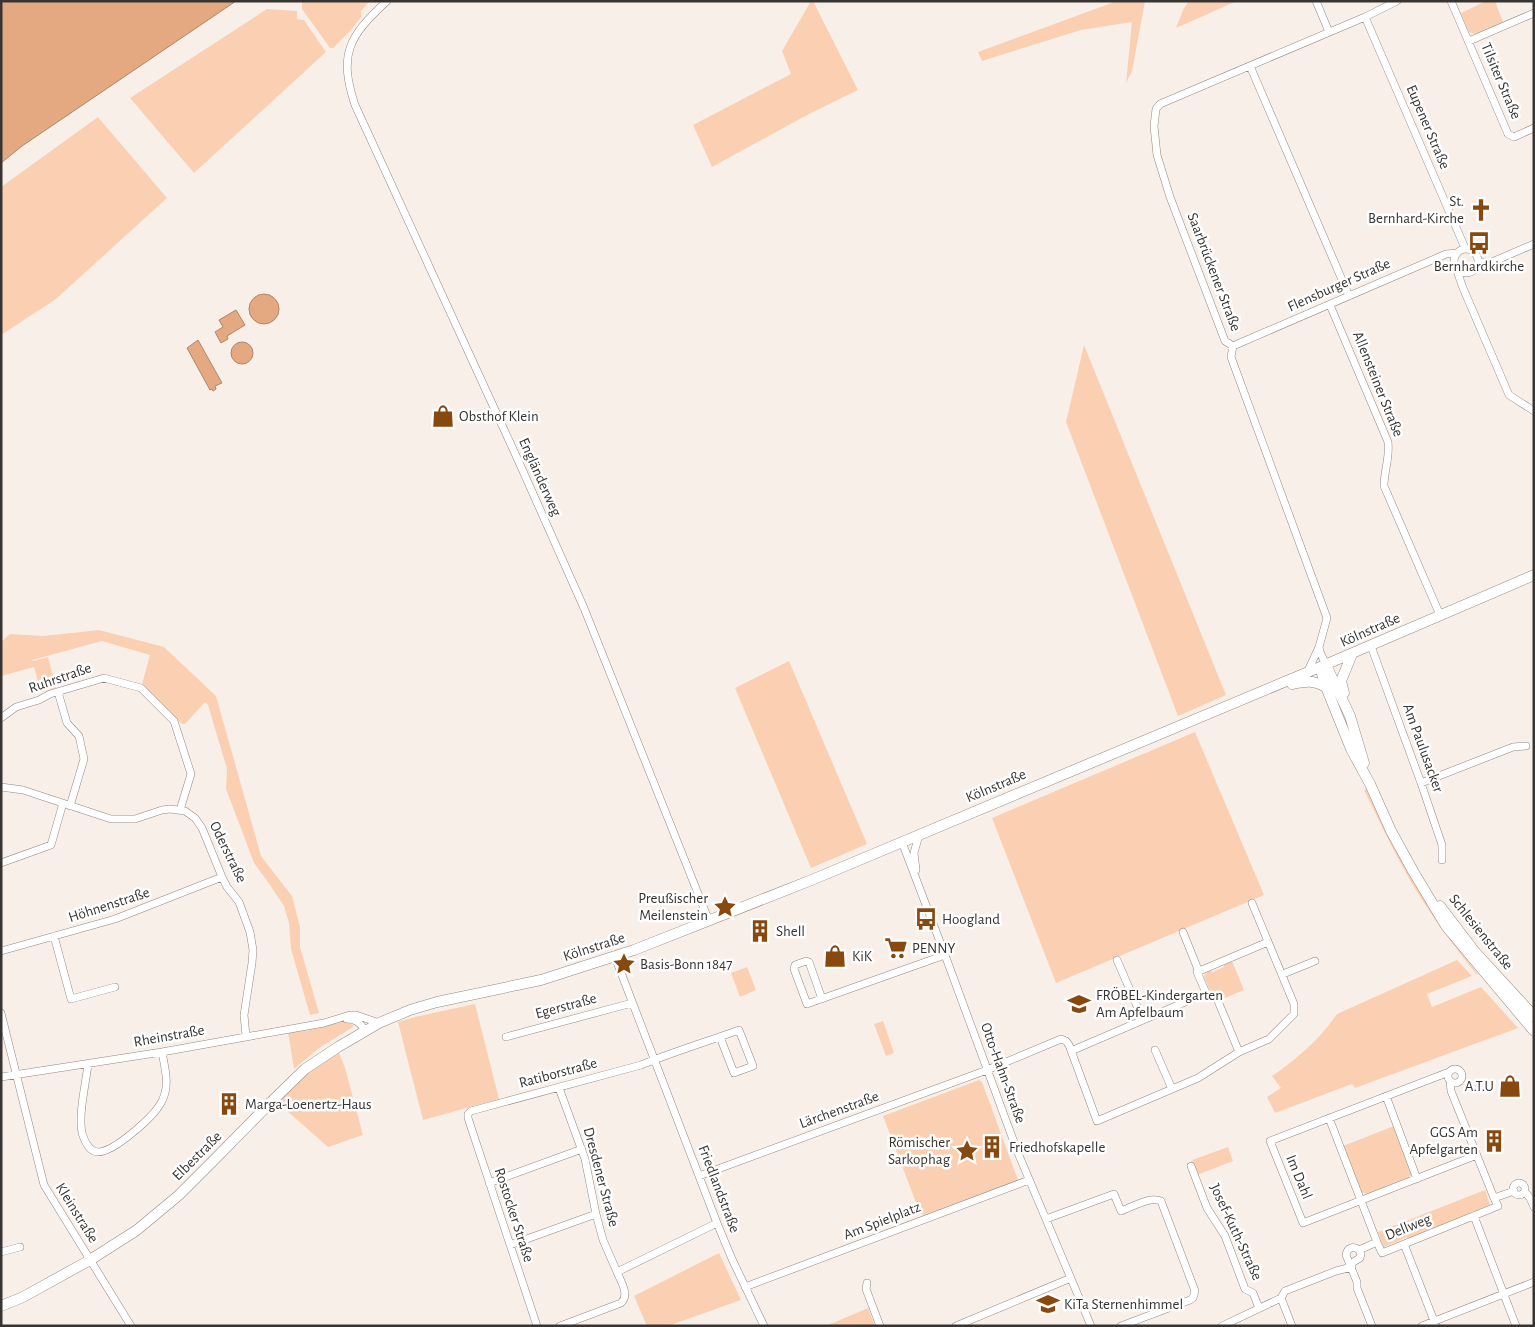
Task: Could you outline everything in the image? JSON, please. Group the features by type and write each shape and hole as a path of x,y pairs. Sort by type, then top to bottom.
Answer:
{"main road":[{"name":"Kölnstraße","path":"461,997 540,980 615,957 709,921 1308,673 1534,574"},
{"path":"1350,716 1341,681 1352,654"},
{"name":"Schlesienstraße","path":"1323,666 1326,687 1351,749 1413,871 1446,926 1529,1012 1534,1031"},
{"name":"Schlesienstraße","path":"1323,666 1350,716 1370,784"},
{"path":"1272,687 1309,681 1326,687"},
{"name":"Elbestraße","path":"1,1306 23,1298 90,1260 137,1230 179,1195 305,1069 379,1023 402,1013 461,997"}],"street":[{"name":"Engländerweg","path":"386,1 356,33 348,54 346,64 347,79 355,105 584,608 709,921"},
{"path":"1316,1 1329,32"},
{"name":"Saarbrückener Straße","path":"1308,673 1319,647 1326,618 1231,357 1232,346 1225,341 1170,197 1157,155 1154,126 1156,109 1160,104 1397,1"},
{"name":"Tilsiter Straße","path":"1451,1 1508,134 1514,136 1534,128"},
{"name":"Tilsiter Straße","path":"1469,41 1534,13"},
{"name":"Eupener Straße","path":"1365,16 1465,248"},
{"path":"1250,66 1349,296"},
{"path":"1478,262 1492,262 1534,244"},
{"path":"1456,268 1460,272 1466,273 1476,267 1478,262 1477,256 1473,250 1465,248 1456,253 1454,257 1454,263 1463,288 1509,395 1534,411"},
{"name":"Flensburger Straße","path":"1232,346 1446,254 1456,253"},
{"name":"Allensteiner Straße","path":"1330,305 1388,442 1389,453 1384,486 1440,615"},
{"name":"Am Paulusacker","path":"1371,646 1442,845 1442,860"},
{"path":"1319,647 1323,666"},
{"name":"Ruhrstraße","path":"1,718 16,707 39,700 50,694 104,678 141,688 174,721 190,774 180,810"},
{"path":"1,863 51,845 84,759 79,736 67,723 58,692"},
{"path":"1421,782 1513,747 1526,746"},
{"path":"1,787 23,790 112,819 135,819 162,810 180,810"},
{"name":"Oderstraße","path":"180,810 190,814 202,828 222,877 244,912 250,932 253,950 244,1015 246,1036"},
{"name":"Otto-Hahn-Straße","path":"918,883 914,853 919,835"},
{"name":"Otto-Hahn-Straße","path":"902,842 1029,1180 1091,1326"},
{"name":"Höhnenstraße","path":"1,951 115,919 222,877"},
{"path":"1183,932 1206,993 1071,1050 1097,1121 1198,1078 1239,1052 1269,1039 1294,1014 1294,1004 1252,903"},
{"path":"54,936 71,999 115,987"},
{"path":"1199,972 1268,942"},
{"path":"822,999 809,962 806,961 795,965 794,969 807,1004 822,999 945,955"},
{"name":"Friedlandstraße","path":"615,957 699,1176 764,1326"},
{"path":"1117,960 1143,1020"},
{"path":"1282,974 1315,961"},
{"path":"1218,1001 1239,1052"},
{"name":"Egerstraße","path":"506,1037 632,1002"},
{"name":"Kleinstraße","path":"1,1014 44,1186 131,1326"},
{"name":"Rheinstraße","path":"1,1077 162,1052 342,1019 350,1015 356,1015 379,1023"},
{"path":"342,1019 353,1019 360,1023 365,1030"},
{"path":"654,1060 739,1030 753,1066 734,1073 720,1037"},
{"name":"Lärchenstraße","path":"699,1176 988,1070 1061,1039 1066,1041 1071,1050"},
{"path":"1155,1050 1172,1089"},
{"path":"88,1064 81,1121 83,1136 89,1147 93,1151 98,1152 118,1143 134,1132 155,1113 162,1102 166,1089 167,1080 162,1052"},
{"name":"Ratiborstraße","path":"469,1113 654,1060"},
{"path":"1450,1081 1457,1082 1461,1079 1462,1074 1459,1070 1455,1069 1449,1072 1448,1077 1494,1198 1514,1191 1519,1195 1525,1192 1534,1207"},
{"name":"Im Dahl","path":"1449,1072 1270,1142 1303,1223 1477,1155"},
{"name":"Dresdener Straße","path":"559,1088 585,1159 596,1214 604,1240 626,1295 625,1300 621,1303 560,1326"},
{"path":"1386,1096 1417,1179"},
{"name":"Rostocker Straße","path":"469,1113 468,1118 537,1326"},
{"path":"1329,1118 1377,1242"},
{"path":"489,1183 582,1149"},
{"name":"Josef-Kuth-Straße","path":"1191,1166 1207,1208 1225,1236 1245,1289 1253,1293 1259,1308"},
{"name":"Am Spielplatz","path":"746,1288 1029,1180"},
{"path":"1046,1219 1114,1194 1121,1211 1151,1200 1161,1201 1195,1291 1194,1295 1190,1300 1121,1326"},
{"name":"Dellweg","path":"1359,1250 1377,1242 1382,1253 1498,1206 1494,1198"},
{"path":"510,1245 596,1214"},
{"path":"1474,1216 1516,1326"},
{"path":"617,1272 718,1223"},
{"path":"1404,1244 1435,1323"},
{"path":"1,1252 20,1247"},
{"path":"1222,1326 1230,1324 1281,1298 1285,1291 1351,1266 1360,1258 1361,1254 1359,1250 1353,1247 1347,1251 1346,1256 1351,1266 1357,1282 1357,1288 1372,1326"},
{"path":"956,1326 1071,1278"},
{"path":"1422,1326 1435,1323 1534,1282"},
{"path":"867,1283 866,1288 880,1326"},
{"path":"1281,1298 1292,1326"}],"shaded area":[{"path":"1,1 236,1 22,146 1,163"},
{"path":"302,1 370,1 361,11 361,17 350,31 333,48 330,48 302,9"},
{"path":"811,1 813,1 858,90 809,114 712,167 693,125 791,74 782,51"},
{"path":"1117,1 1145,1 1132,71 1126,83 1132,22 1081,30 982,61 978,52"},
{"path":"1189,1 1237,1 1176,28"},
{"path":"1486,1 1495,1 1503,22 1475,34 1469,32 1461,13"},
{"path":"267,9 297,11 297,19 304,20 326,52 194,173 130,98"},
{"path":"98,117 167,198 56,299 1,335 1,187"},
{"path":"264,294 275,298 279,309 275,320 264,324 253,320 249,309 253,298"},
{"path":"236,310 245,325 227,336 228,339 221,343 215,332 223,327 219,320"},
{"path":"198,340 222,383 215,386 216,389 213,391 212,389 210,390 187,348"},
{"path":"238,342 246,342 253,349 253,357 246,364 238,364 231,357 231,349"},
{"path":"1084,345 1226,695 1178,716 1066,422"},
{"path":"99,630 164,647 216,696 261,856 292,896 300,927 300,947 319,1013 310,1015 291,949 289,923 284,906 254,863 226,789 227,769 208,705 205,702 185,724 182,724 142,684 150,655 102,641 32,660 48,657 56,688 41,692 34,667 1,676 1,642 10,634 43,636"},
{"path":"789,661 867,844 811,868 735,688"},
{"path":"1195,732 1264,895 1056,983 992,818"},
{"path":"1366,789 1389,837 1477,975 1430,912 1416,889 1378,819 1364,790"},
{"path":"1457,960 1472,976 1427,994 1432,1007 1481,987 1518,1028 1355,1088 1352,1084 1275,1113 1267,1097 1281,1088 1272,1076 1308,1048 1337,1014"},
{"path":"1232,961 1244,990 1215,1002 1204,977 1205,974 1210,970 1212,972 1224,967 1224,964"},
{"path":"747,967 756,990 740,997 731,973"},
{"path":"475,1004 499,1099 423,1120 398,1022"},
{"path":"883,1021 894,1053 886,1056 874,1024"},
{"path":"346,1022 353,1025 353,1027 319,1048 294,1069 288,1032 304,1029 305,1031 310,1030 310,1028"},
{"path":"339,1053 345,1068 363,1135 328,1147 278,1103 307,1074"},
{"path":"979,1080 982,1082 1018,1180 924,1215 920,1213 883,1116"},
{"path":"1394,1126 1412,1174 1408,1178 1367,1194 1361,1192 1343,1146"},
{"path":"1228,1147 1233,1161 1197,1175 1192,1160"},
{"path":"1485,1190 1490,1205 1469,1213 1470,1216 1409,1239 1407,1237 1384,1247 1378,1232"},
{"path":"719,1253 741,1300 668,1326 647,1326 634,1296"},
{"path":"868,1308 875,1326 826,1326"}],"place":[{"name":"St. Bernhard-Kirche","path":"1481,210"},
{"name":"Bernhardkirche","path":"1479,243"},
{"name":"Obsthof Klein","path":"443,416"},
{"name":"Preußischer Meilenstein","path":"725,907"},
{"name":"Hoogland","path":"926,919"},
{"name":"Shell","path":"760,931"},
{"name":"PENNY","path":"896,948"},
{"name":"KiK","path":"835,956"},
{"name":"Basis-Bonn 1847","path":"624,964"},
{"name":"FRÖBEL-Kindergarten Am Apfelbaum","path":"1079,1004"},
{"name":"A.T.U","path":"1510,1086"},
{"name":"Marga-Loenertz-Haus","path":"229,1104"},
{"name":"GGS Am Apfelgarten","path":"1494,1141"},
{"name":"Friedhofskapelle","path":"992,1147"},
{"name":"Römischer Sarkophag","path":"967,1151"},
{"name":"KiTa Sternenhimmel","path":"1048,1304"}]}
